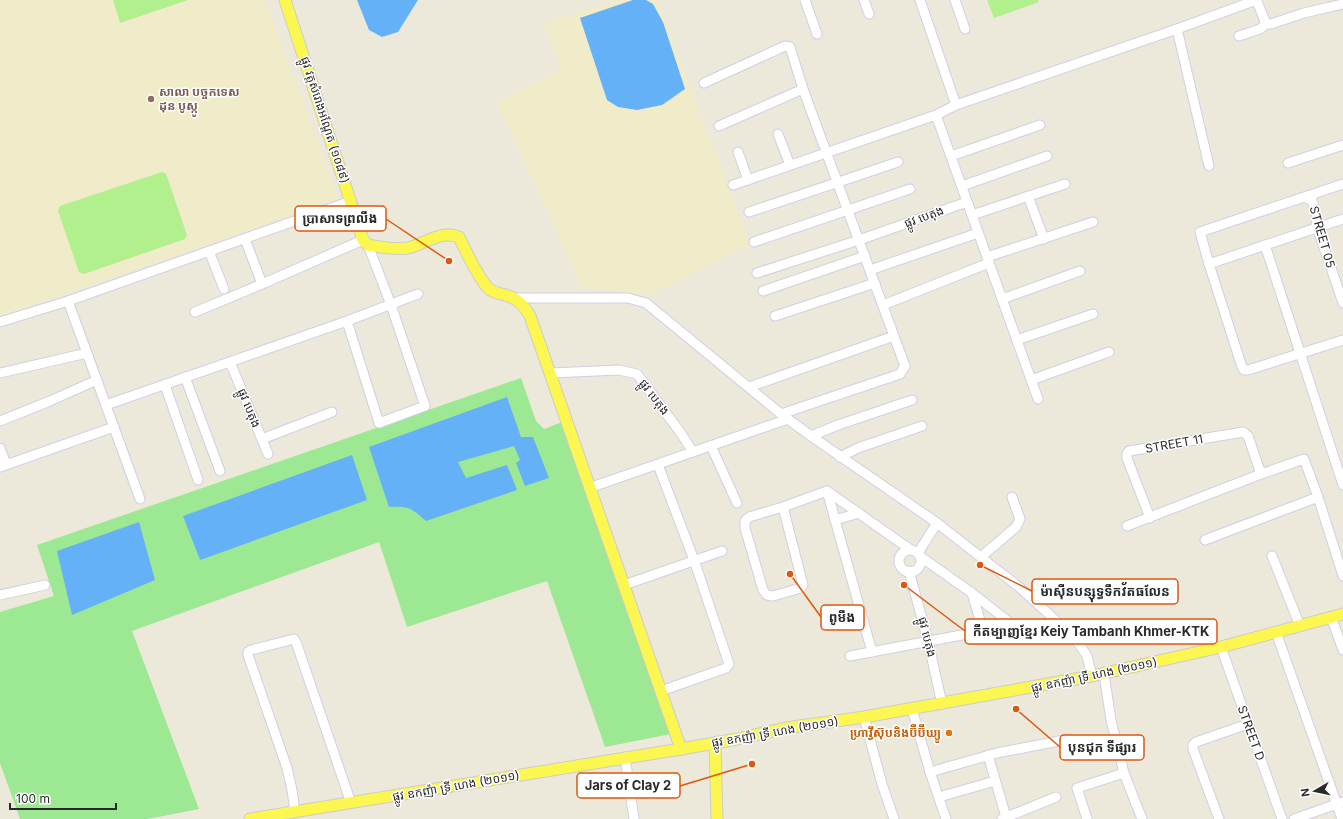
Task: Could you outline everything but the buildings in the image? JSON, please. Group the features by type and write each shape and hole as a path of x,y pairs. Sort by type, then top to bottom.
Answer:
{"main road":[{"name":"ផ្លូវ វត្តសំរោងអណ្ដែត (១០៨៩)","path":"285,0 351,201 366,242"},
{"path":"366,242 392,248 408,248 446,235 458,237 488,288 497,294 513,298 524,306 530,316 551,373 589,488 681,749"},
{"name":"ផ្លូវ ឧកញ៉ា ទ្រី ហេង (២០១១)","path":"250,819 290,815 351,803 681,749 786,728 942,704 1104,674 1221,647 1343,614"},
{"path":"715,743 717,819"}],"street":[{"path":"805,0 817,34"},
{"path":"864,0 869,14"},
{"path":"955,0 965,29"},
{"path":"922,1 956,105"},
{"path":"733,185 936,115 956,105 1251,2 1258,1 1266,24"},
{"path":"1239,36 1260,30 1266,24 1272,24 1304,13 1343,4"},
{"path":"1177,29 1208,166"},
{"path":"589,488 711,446 785,416 900,374 905,366 803,89 790,47 785,46 704,83"},
{"path":"719,126 803,89"},
{"path":"936,115 1038,399"},
{"path":"951,156 1040,125"},
{"path":"778,134 790,166"},
{"path":"1288,162 1343,145"},
{"path":"738,152 748,180"},
{"path":"962,186 1047,156"},
{"path":"749,212 837,181 898,162"},
{"path":"972,215 1065,184"},
{"path":"1343,184 1308,198 1200,232 1244,370 1343,340"},
{"path":"754,242 910,189"},
{"path":"1028,196 1044,239"},
{"name":"STREET 05","path":"1308,198 1312,200 1318,220 1317,226 1343,303"},
{"path":"0,322 68,301 351,201"},
{"name":"ផ្លូវ បេតុង","path":"757,273 859,240 967,202"},
{"path":"1209,264 1317,226 1343,219"},
{"path":"883,304 988,260 1093,222"},
{"path":"870,270 978,233"},
{"path":"245,238 262,284"},
{"path":"195,312 366,242 391,305 426,406 379,423 347,321"},
{"path":"1265,245 1300,354 1341,471 1343,485"},
{"path":"208,251 224,289"},
{"path":"763,291 865,256"},
{"path":"1002,299 1080,271"},
{"path":"774,316 875,283"},
{"path":"106,405 347,321 418,294"},
{"path":"513,298 619,298 633,299 646,303 811,436 937,523 1019,587 1075,638 1087,656 1092,676"},
{"path":"68,301 140,499"},
{"path":"1017,340 1093,314"},
{"path":"749,387 894,336"},
{"path":"0,373 87,352"},
{"path":"1031,380 1109,352"},
{"name":"ផ្លូវ បេតុង","path":"230,362 268,454"},
{"name":"ផ្លូវ បេតុង","path":"551,373 619,370 637,374 693,452"},
{"path":"185,377 220,471"},
{"path":"0,421 97,380"},
{"path":"164,385 198,480"},
{"path":"811,436 838,425 912,400"},
{"path":"262,439 332,412"},
{"path":"840,457 858,448 922,426"},
{"path":"0,448 3,466 114,427"},
{"name":"STREET 11","path":"1150,518 1127,458 1129,451 1243,432 1248,436 1262,474"},
{"path":"711,446 737,503"},
{"path":"1127,526 1304,459 1318,497 1343,576"},
{"path":"658,464 694,560 729,664 726,668 660,691"},
{"path":"783,507 803,585 801,588 773,596 767,595 763,590 745,528 745,521 749,517 783,507 827,491"},
{"path":"827,491 972,593 1009,623 1008,626 984,631 850,656"},
{"path":"827,491 872,652"},
{"path":"981,558 1016,527 1020,519 1012,497"},
{"path":"1205,540 1318,497"},
{"path":"835,520 859,514"},
{"path":"916,553 937,523"},
{"path":"624,585 722,551"},
{"path":"904,552 916,553 920,564 919,567 916,570 909,571 903,568 900,558 904,552"},
{"path":"1272,556 1300,626"},
{"name":"ផ្លូវ បេតុង","path":"909,571 928,641 942,704"},
{"path":"0,595 45,585"},
{"path":"972,593 984,631"},
{"path":"1330,617 1343,650"},
{"path":"1276,632 1340,803 1342,819"},
{"path":"290,815 292,790 287,768 248,652 294,639 351,803"},
{"name":"STREET D","path":"1221,647 1282,819"},
{"path":"1104,674 1111,720 1124,773 1142,819"},
{"path":"912,709 938,798 946,819"},
{"path":"864,717 882,784 894,819"},
{"path":"1219,819 1193,748 1193,744 1248,724"},
{"path":"930,772 988,756 1068,739"},
{"path":"988,756 1004,818 1018,816 1056,797"},
{"path":"625,757 634,819"},
{"path":"1088,819 1077,788 1124,773"},
{"path":"938,798 995,781"},
{"path":"1294,819 1340,803"}],"shaded area":[{"name":"សាលា បច្ចកទេស ដុន បូស្កូ","path":"0,0 265,0 339,199 0,317"},
{"path":"616,0 657,0 750,244 650,295 582,288 496,102 562,70 543,24"}],"green space":[{"path":"113,0 188,0 120,23"},
{"path":"987,0 1038,0 1039,2 994,18"},
{"path":"162,172 166,174 187,235 185,239 84,274 79,272 58,211 60,206"},
{"path":"521,378 536,421 544,429 562,422 671,734 605,747 547,581 407,627 379,542 132,631 199,809 148,819 20,819 0,763 0,612 54,596 37,545"}],"water":[{"path":"357,0 418,0 398,32 382,37 369,30"},
{"path":"633,0 646,0 653,4 663,22 685,89 662,105 637,110 618,107 607,100 580,18"},
{"path":"507,397 521,437 533,437 549,478 525,486 516,463 520,460 514,446 458,462 466,478 507,465 517,490 426,521 410,509 402,507 389,507 369,447"},
{"path":"352,455 367,500 200,560 183,516"},
{"path":"139,522 155,580 72,615 57,551"}],"place":[{"name":"សាលា បច្ចកទេស ដុន បូស្កូ","path":"151,99"},
{"name":"ប្រាសាទព្រលឹង","path":"449,261"},
{"name":"ម៉ាស៊ីនបន្សុទ្ធទឹកវ័តធលែន","path":"980,565"},
{"name":"ពូមីង","path":"790,574"},
{"name":"កីតម្បាញខ្មែរ Keiy Tambanh Khmer-KTK","path":"904,585"},
{"name":"បុនជុក ទីផ្សារ","path":"1016,709"},
{"name":"ហ្រាវ្វីស៊ុបនិងប៊ីប៊ីឃ្យូ","path":"949,733"},
{"name":"Jars of Clay 2","path":"752,764"}]}
